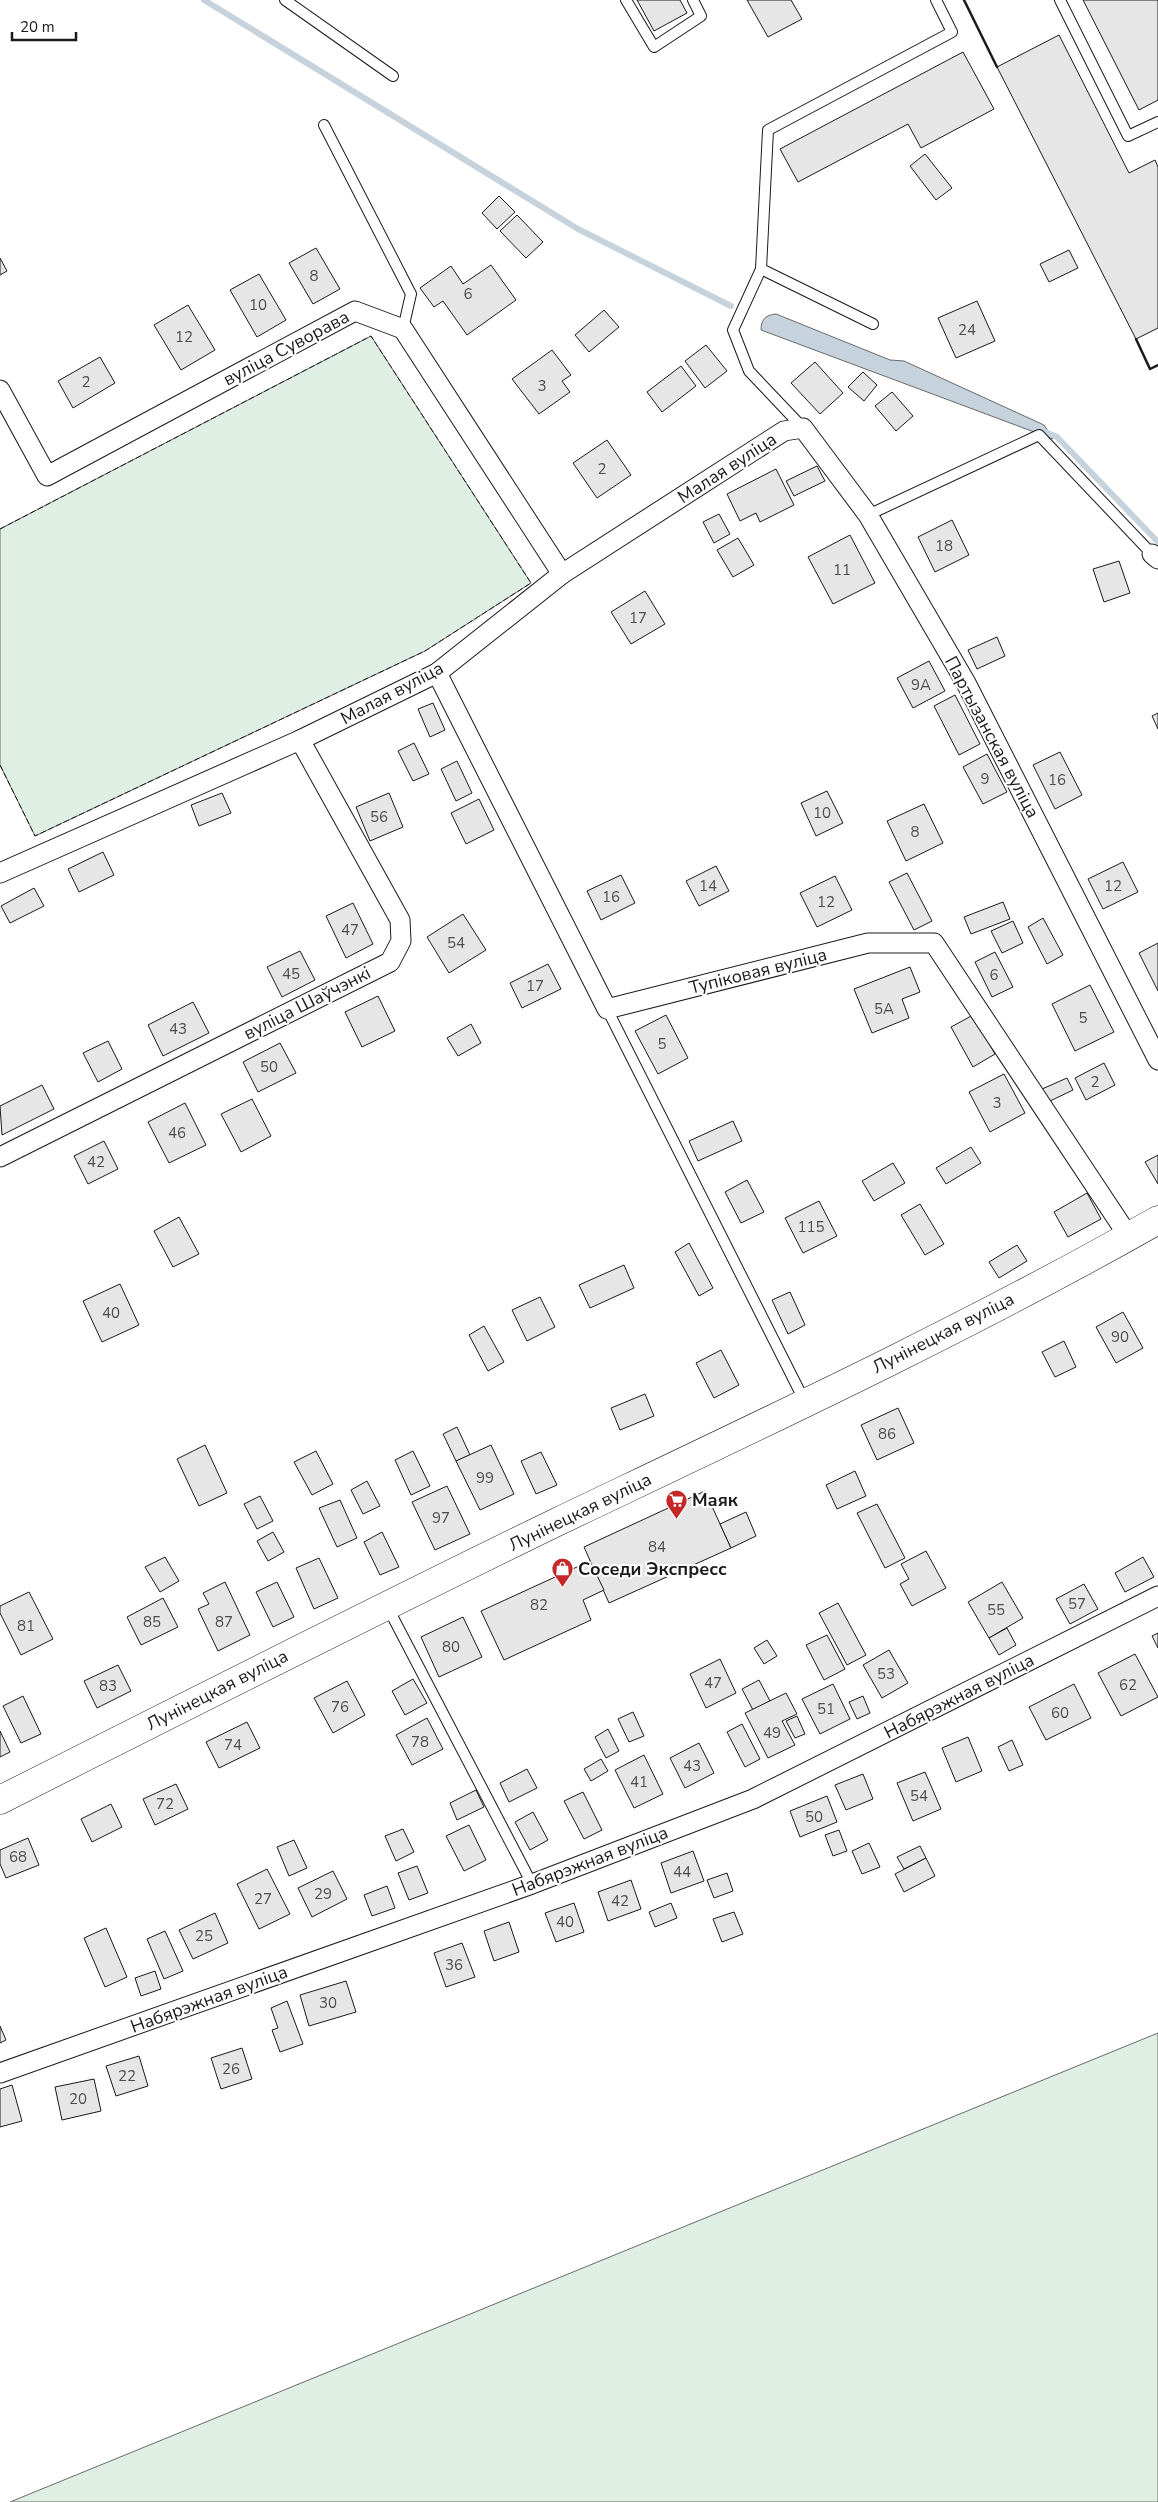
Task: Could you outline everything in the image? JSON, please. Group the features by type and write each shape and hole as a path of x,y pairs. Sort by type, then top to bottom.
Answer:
{"main road":[{"name":"Лунінецкая вуліца","path":"0,1800 387,1605 805,1403 976,1318 1158,1220"}],"street":[{"name":"вуліца Суворава","path":"0,390 47,476 355,311 403,328"},
{"path":"403,328 562,574"},
{"name":"Партызанская вуліца","path":"803,428 868,515 966,683 1158,1060"},
{"name":"Малая вуліца","path":"0,873 300,740 438,673 562,574 784,431 803,428"},
{"path":"438,673 608,1009"},
{"name":"вуліца Шаўчэнкі","path":"0,1157 390,962 401,941 400,920 300,740"},
{"name":"Тупіковая вуліца","path":"608,1009 868,943 934,943 1129,1237"},
{"name":"Набярэжная вуліца","path":"0,2073 532,1884 753,1799 1158,1596"}],"lane":[{"path":"285,0 393,76"},
{"path":"626,0 654,47 701,16 693,0"},
{"path":"803,428 749,371 733,330 761,269 768,130 952,32 936,0"},
{"path":"1060,0 1128,136 1158,122"},
{"path":"324,125 410,294 403,328"},
{"path":"761,269 873,324"},
{"path":"868,515 1040,436 1155,557"},
{"path":"608,1009 805,1403"},
{"path":"387,1605 532,1884"}],"green space":[{"path":"371,336 531,583 425,651 35,836 0,765 0,529"},
{"path":"1158,2033 1158,2502 10,2502"}],"shaded area":[{"path":"776,314 890,360 904,361 1044,425 1053,439 761,330 765,318"}],"building":[{"path":"637,0 680,0 687,13 654,31"},
{"path":"747,0 791,0 802,19 768,37"},
{"path":"1083,0 1158,0 1158,100 1139,110"},
{"path":"1059,35 1129,173 1155,160 1158,167 1158,328 1136,339 997,67"},
{"path":"963,52 994,109 921,148 908,124 798,182 780,149"},
{"path":"925,154 952,188 936,200 910,166"},
{"path":"499,196 515,212 497,229 482,213"},
{"path":"517,215 543,242 526,258 500,231"},
{"path":"316,248 340,289 313,304 289,263"},
{"path":"1069,250 1078,268 1049,282 1040,264"},
{"path":"0,258 7,271 0,275"},
{"path":"491,265 516,300 467,335 443,301 434,307 420,288 451,266 463,284"},
{"path":"259,274 286,320 257,337 230,290"},
{"path":"977,301 995,341 956,358 938,318"},
{"path":"188,305 215,350 181,370 154,325"},
{"path":"604,310 619,327 589,352 575,335"},
{"path":"706,345 727,371 705,388 685,361"},
{"path":"552,350 571,375 562,381 570,392 539,414 512,379"},
{"path":"100,357 115,383 73,408 58,381"},
{"path":"815,362 843,393 820,414 791,383"},
{"path":"681,366 696,386 662,412 647,392"},
{"path":"863,372 877,385 864,401 848,387"},
{"path":"892,392 913,416 896,431 875,406"},
{"path":"607,440 631,475 597,498 573,463"},
{"path":"817,466 825,481 794,496 786,481"},
{"path":"776,469 794,505 760,522 756,513 740,521 727,494"},
{"path":"719,514 730,534 714,543 703,522"},
{"path":"952,520 969,555 935,572 918,537"},
{"path":"850,535 875,583 833,604 808,557"},
{"path":"738,538 754,565 733,577 717,550"},
{"path":"1119,561 1130,593 1104,602 1093,569"},
{"path":"645,591 665,624 631,644 611,612"},
{"path":"997,637 1005,656 977,669 968,650"},
{"path":"929,661 945,691 913,708 897,678"},
{"path":"955,695 980,744 959,755 934,706"},
{"path":"433,703 445,730 430,737 418,709"},
{"path":"1158,713 1158,729 1152,716"},
{"path":"414,743 429,774 413,781 398,751"},
{"path":"1060,752 1082,795 1055,809 1033,765"},
{"path":"987,754 1007,792 983,804 963,767"},
{"path":"457,761 472,793 456,801 441,769"},
{"path":"827,791 843,823 816,836 801,803"},
{"path":"222,793 231,813 199,826 191,805"},
{"path":"389,793 403,827 370,841 356,807"},
{"path":"479,799 494,830 466,844 451,813"},
{"path":"924,804 943,843 906,861 887,821"},
{"path":"103,852 114,875 79,892 68,869"},
{"path":"1123,862 1138,892 1103,909 1088,879"},
{"path":"716,866 729,891 699,906 686,881"},
{"path":"907,873 932,921 914,930 889,882"},
{"path":"621,875 635,903 601,920 587,891"},
{"path":"835,876 852,910 817,927 800,893"},
{"path":"34,888 44,906 10,923 1,906"},
{"path":"1003,902 1010,919 971,934 964,917"},
{"path":"353,903 373,944 346,958 326,916"},
{"path":"463,914 486,950 449,973 427,937"},
{"path":"1043,918 1063,955 1047,964 1028,927"},
{"path":"1013,921 1023,943 1002,953 991,931"},
{"path":"1158,943 1158,991 1139,953"},
{"path":"300,951 315,980 282,997 267,967"},
{"path":"995,952 1013,987 992,997 975,962"},
{"path":"548,964 561,989 522,1008 510,983"},
{"path":"910,967 920,992 902,999 909,1018 872,1033 854,989"},
{"path":"1090,985 1114,1032 1075,1051 1052,1004"},
{"path":"378,996 395,1031 362,1047 345,1012"},
{"path":"193,1002 209,1033 163,1056 148,1025"},
{"path":"666,1015 688,1058 658,1074 635,1031"},
{"path":"973,1015 995,1054 973,1067 951,1027"},
{"path":"471,1024 481,1043 458,1056 447,1038"},
{"path":"108,1041 122,1069 98,1082 83,1053"},
{"path":"280,1043 296,1073 258,1092 243,1062"},
{"path":"1104,1063 1115,1085 1086,1100 1075,1078"},
{"path":"1004,1074 1025,1113 990,1132 969,1092"},
{"path":"1067,1078 1073,1090 1048,1102 1042,1089"},
{"path":"42,1085 54,1109 2,1135 0,1106"},
{"path":"252,1099 271,1136 241,1152 221,1114"},
{"path":"185,1103 206,1145 169,1163 148,1122"},
{"path":"733,1121 742,1141 698,1161 689,1141"},
{"path":"104,1141 118,1169 88,1184 74,1156"},
{"path":"971,1147 981,1163 946,1184 936,1168"},
{"path":"1158,1155 1158,1184 1145,1162"},
{"path":"893,1163 905,1183 874,1201 862,1181"},
{"path":"747,1180 764,1212 741,1223 725,1192"},
{"path":"1087,1193 1101,1219 1068,1237 1054,1212"},
{"path":"819,1201 837,1236 803,1253 785,1218"},
{"path":"920,1204 944,1244 925,1255 901,1215"},
{"path":"179,1217 199,1254 173,1267 154,1231"},
{"path":"689,1243 713,1288 699,1296 675,1252"},
{"path":"1017,1245 1027,1261 999,1278 989,1262"},
{"path":"624,1265 634,1288 590,1308 579,1285"},
{"path":"120,1284 139,1325 102,1342 83,1301"},
{"path":"790,1292 805,1325 788,1334 772,1300"},
{"path":"540,1297 555,1327 527,1341 512,1310"},
{"path":"1123,1312 1143,1348 1116,1363 1096,1327"},
{"path":"484,1326 504,1362 488,1371 469,1335"},
{"path":"1064,1341 1076,1367 1055,1377 1042,1352"},
{"path":"721,1350 739,1385 714,1398 696,1363"},
{"path":"645,1394 654,1416 620,1430 611,1408"},
{"path":"898,1408 914,1443 877,1460 861,1425"},
{"path":"457,1427 470,1455 456,1461 443,1434"},
{"path":"205,1445 227,1493 199,1506 177,1459"},
{"path":"491,1445 514,1494 480,1510 456,1461"},
{"path":"316,1451 333,1484 312,1495 294,1462"},
{"path":"413,1451 430,1486 411,1495 395,1460"},
{"path":"541,1452 557,1485 536,1494 521,1461"},
{"path":"855,1471 866,1496 837,1509 826,1485"},
{"path":"367,1481 380,1506 363,1514 351,1490"},
{"path":"447,1486 470,1534 435,1550 412,1502"},
{"path":"705,1491 731,1548 609,1603 584,1547"},
{"path":"260,1496 273,1521 257,1529 244,1504"},
{"path":"340,1500 357,1538 337,1547 319,1508"},
{"path":"877,1504 905,1558 885,1568 857,1513"},
{"path":"746,1512 756,1536 731,1548 720,1524"},
{"path":"273,1532 284,1552 268,1561 257,1541"},
{"path":"382,1532 399,1567 380,1575 364,1542"},
{"path":"926,1551 946,1588 912,1606 900,1584 909,1579 901,1564"},
{"path":"165,1557 179,1581 160,1592 145,1567"},
{"path":"1143,1557 1154,1577 1125,1592 1115,1573"},
{"path":"319,1558 338,1598 314,1609 296,1568"},
{"path":"590,1561 604,1590 583,1600 591,1620 504,1660 481,1611"},
{"path":"225,1582 250,1635 218,1651 198,1609 209,1604 203,1593"},
{"path":"277,1582 294,1617 273,1627 256,1592"},
{"path":"1002,1582 1023,1618 989,1638 968,1602"},
{"path":"1084,1584 1098,1609 1070,1624 1056,1599"},
{"path":"29,1592 53,1639 21,1655 0,1613 0,1606"},
{"path":"163,1598 178,1627 141,1645 127,1617"},
{"path":"838,1603 866,1655 847,1665 819,1613"},
{"path":"463,1617 482,1657 439,1677 421,1637"},
{"path":"1007,1628 1016,1645 999,1655 989,1638"},
{"path":"1158,1633 1158,1648 1152,1636"},
{"path":"827,1635 845,1669 824,1680 806,1645"},
{"path":"767,1640 777,1656 764,1664 754,1648"},
{"path":"889,1650 908,1683 882,1698 863,1665"},
{"path":"1135,1654 1158,1697 1121,1716 1098,1673"},
{"path":"720,1659 736,1693 706,1708 690,1674"},
{"path":"118,1665 131,1691 97,1708 84,1681"},
{"path":"413,1679 427,1703 405,1715 392,1691"},
{"path":"759,1680 770,1701 753,1710 742,1689"},
{"path":"347,1681 365,1715 333,1733 314,1698"},
{"path":"833,1684 850,1719 820,1734 802,1699"},
{"path":"1074,1684 1091,1718 1046,1740 1029,1707"},
{"path":"786,1693 797,1714 782,1721 795,1745 768,1758 745,1713"},
{"path":"23,1696 41,1734 21,1743 3,1706"},
{"path":"863,1696 870,1713 857,1719 849,1702"},
{"path":"633,1712 644,1736 629,1742 618,1719"},
{"path":"797,1716 805,1734 795,1738 786,1721"},
{"path":"427,1718 443,1749 412,1765 396,1735"},
{"path":"247,1722 260,1748 219,1768 206,1742"},
{"path":"742,1724 760,1759 745,1767 727,1732"},
{"path":"608,1729 619,1751 606,1758 595,1737"},
{"path":"0,1731 10,1752 0,1757"},
{"path":"968,1737 982,1771 956,1782 942,1748"},
{"path":"1012,1740 1023,1765 1009,1771 998,1747"},
{"path":"699,1743 714,1773 685,1788 670,1758"},
{"path":"644,1755 663,1794 634,1808 615,1770"},
{"path":"601,1759 608,1771 591,1781 584,1769"},
{"path":"527,1769 537,1788 509,1802 500,1783"},
{"path":"925,1772 941,1809 913,1821 897,1783"},
{"path":"863,1774 873,1799 846,1810 835,1785"},
{"path":"176,1784 188,1809 155,1825 143,1799"},
{"path":"476,1790 484,1807 457,1820 450,1803"},
{"path":"583,1792 602,1830 584,1839 564,1801"},
{"path":"827,1796 837,1822 800,1837 790,1811"},
{"path":"111,1804 122,1827 92,1842 81,1819"},
{"path":"533,1812 548,1840 530,1850 515,1822"},
{"path":"469,1825 486,1860 464,1871 446,1836"},
{"path":"403,1829 414,1852 396,1861 385,1836"},
{"path":"839,1830 847,1851 833,1856 825,1835"},
{"path":"28,1838 39,1865 6,1878 0,1864 0,1850"},
{"path":"294,1840 307,1868 289,1876 277,1847"},
{"path":"869,1843 880,1867 862,1874 852,1851"},
{"path":"920,1846 926,1858 904,1869 897,1857"},
{"path":"693,1851 704,1881 671,1893 661,1863"},
{"path":"926,1858 935,1876 904,1892 895,1874"},
{"path":"417,1866 428,1893 409,1900 398,1873"},
{"path":"267,1869 290,1914 259,1929 237,1884"},
{"path":"333,1871 347,1899 312,1917 298,1888"},
{"path":"727,1873 733,1891 714,1898 707,1880"},
{"path":"631,1880 641,1909 608,1921 598,1892"},
{"path":"387,1886 395,1908 372,1916 364,1895"},
{"path":"574,1903 584,1932 556,1942 545,1913"},
{"path":"671,1903 677,1918 655,1927 649,1912"},
{"path":"734,1912 743,1934 722,1942 713,1919"},
{"path":"215,1913 228,1943 193,1959 179,1930"},
{"path":"509,1922 519,1952 494,1961 484,1931"},
{"path":"106,1928 127,1977 105,1987 84,1938"},
{"path":"165,1931 183,1971 164,1979 147,1939"},
{"path":"462,1943 475,1977 446,1987 434,1953"},
{"path":"155,1971 161,1989 141,1996 135,1978"},
{"path":"346,1981 356,2012 309,2026 300,1995"},
{"path":"287,2001 303,2044 280,2052 272,2030 278,2028 271,2008"},
{"path":"0,2026 6,2040 0,2043"},
{"path":"242,2048 252,2079 221,2089 211,2058"},
{"path":"139,2056 148,2086 116,2096 106,2066"},
{"path":"94,2079 101,2111 62,2120 55,2087"},
{"path":"12,2085 22,2121 0,2127 0,2089"}],"waterway":[{"path":"204,0 578,229 731,306"},
{"path":"1043,431 1057,437 1158,542"}],"fence":[{"path":"0,529 371,336 531,583 425,651 35,836 0,765"}],"wall":[{"path":"964,0 997,67"},
{"path":"1136,339 1150,369 1158,365"}],"place":[{"name":"Маяк","path":"676,1519"},
{"name":"Соседи Экспресс","path":"562,1588"}]}
